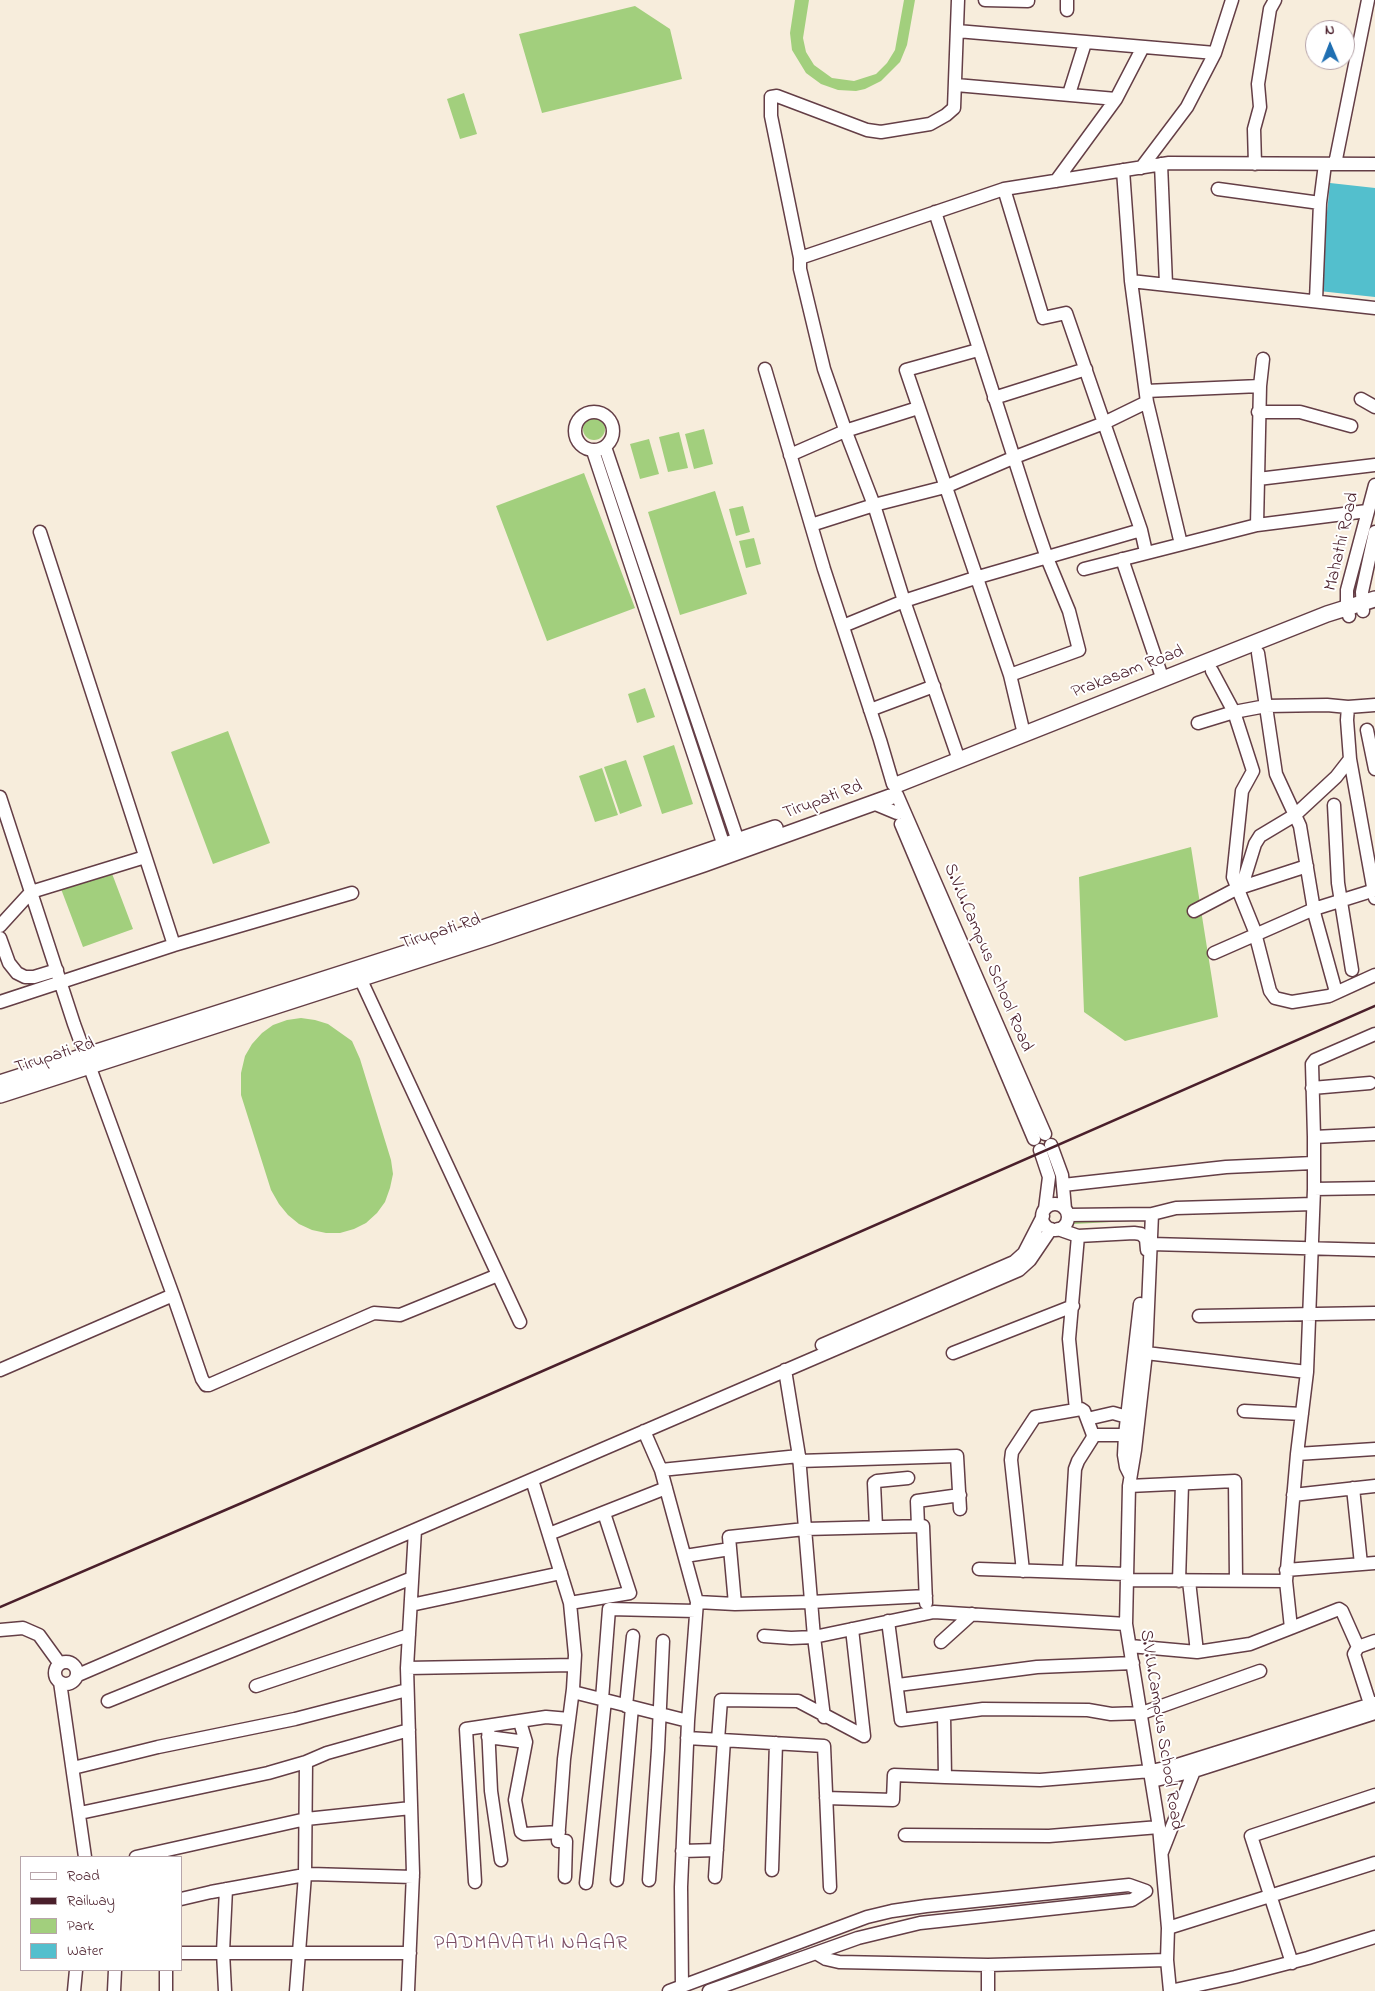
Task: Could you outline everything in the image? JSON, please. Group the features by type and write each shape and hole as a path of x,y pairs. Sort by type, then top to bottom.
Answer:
{"main road":[{"name":"Prakasam Road","path":"893,791 1258,653 1362,607"},
{"name":"Prakasam Road","path":"893,791 959,760 1024,734 1163,680 1362,607"},
{"name":"Tirupati Rd","path":"733,848 873,803 893,791"},
{"name":"Tirupati Rd","path":"0,1094 87,1061 465,939 733,848 893,791"},
{"name":"Tirupati Rd","path":"0,1083 87,1061 360,978 465,939"}],"street":[{"path":"958,0 954,108 946,115 930,124 881,132 867,130 777,96 771,97 771,116 800,258 800,269 824,369 874,505 904,601 959,760"},
{"path":"985,0 1028,2 1028,0"},
{"path":"1141,168 1187,107 1216,53 1232,0"},
{"path":"1255,164 1254,129 1260,107 1258,84 1270,9 1275,0"},
{"path":"1316,300 1320,203 1368,0"},
{"path":"957,31 1216,53"},
{"path":"1068,94 1084,43"},
{"path":"1056,181 1116,99 1144,47"},
{"path":"956,84 1116,99"},
{"path":"1161,164 1166,284"},
{"path":"800,258 1004,189 1161,164 1375,164"},
{"path":"1123,170 1131,280 1146,396 1181,544"},
{"path":"1004,189 1043,318 1066,313 1141,530 1146,552"},
{"path":"1218,190 1320,203"},
{"path":"934,212 1047,558 1069,612 1079,650 1010,675"},
{"path":"1131,280 1375,308"},
{"path":"978,350 906,370 975,578 1010,675 1024,734"},
{"path":"1256,526 1258,412 1263,359"},
{"path":"764,369 842,626 870,710 893,791"},
{"path":"994,398 1086,369"},
{"path":"811,525 874,505 946,487 1014,457 1104,423 1146,396 1260,386"},
{"path":"1362,399 1375,407"},
{"path":"790,454 846,431 918,408"},
{"path":"1258,412 1300,412 1351,426"},
{"path":"599,449 733,848"},
{"path":"1258,479 1375,465"},
{"name":"Mahathi Road","path":"1362,607 1347,590 1375,485"},
{"path":"1084,569 1256,526 1367,512"},
{"path":"842,626 904,601 975,578 1141,530"},
{"path":"40,532 174,945"},
{"name":"Mahathi Road","path":"1362,607 1364,580 1375,532"},
{"path":"1122,559 1163,680"},
{"path":"1258,653 1276,774 1300,826 1314,909 1336,992"},
{"path":"1212,671 1234,712 1253,771 1242,791 1232,872 1255,935 1270,991 1275,998 1292,1002 1329,996 1375,975"},
{"path":"870,710 934,686"},
{"path":"1198,724 1234,712 1266,706 1348,707 1375,705"},
{"path":"1214,953 1314,909 1341,900 1375,893 1350,759 1348,707"},
{"path":"1368,730 1375,769"},
{"path":"1239,887 1260,836 1295,815 1336,777 1350,759"},
{"name":"S.V.U.Campus School Road","path":"893,791 897,813 914,856 1043,1142 1062,1175 1067,1212"},
{"name":"S.V.U.Campus School Road","path":"77,1671 1014,1262 1024,1253 1044,1212 1049,1177 1043,1142 893,791"},
{"path":"0,797 87,1061 174,1295 202,1379 206,1384 210,1385 374,1313 400,1315 498,1275"},
{"path":"873,803 897,813"},
{"path":"1334,805 1338,883 1352,970"},
{"path":"0,926 32,892 145,857"},
{"path":"1194,911 1239,887 1307,866"},
{"path":"0,1002 59,976 174,945 352,893"},
{"path":"0,938 9,963 17,973 25,977 59,976"},
{"path":"360,978 520,1322"},
{"path":"1291,1628 1286,1576 1297,1454 1307,1372 1310,1314 1314,1189 1312,1062 1375,1034"},
{"path":"1312,1088 1370,1083"},
{"path":"1314,1137 1375,1134"},
{"path":"1063,1185 1226,1167 1313,1163"},
{"path":"1314,1189 1375,1188"},
{"path":"1055,1229 1044,1224 1044,1212 1056,1204 1067,1212 1152,1214 1176,1208 1313,1204"},
{"path":"60,1682 69,1684 73,1682 77,1671 415,1530 1019,1270 1030,1260 1055,1229 1065,1225 1067,1212"},
{"name":"S.V.U.Campus School Road","path":"1152,1214 1146,1353 1130,1480 1126,1624 1142,1713 1159,1827 1168,1928 1167,1960 1170,1991"},
{"name":"S.V.U.Campus School Road","path":"1055,1229 1078,1236 1134,1233 1141,1234 1146,1240 1147,1247 1125,1436 1125,1461 1130,1480"},
{"path":"1076,1410 1070,1339 1078,1236"},
{"path":"1151,1244 1375,1250"},
{"path":"0,1370 174,1295"},
{"path":"953,1353 1073,1306"},
{"path":"1199,1316 1375,1313"},
{"path":"1146,1353 1307,1372"},
{"path":"785,1370 799,1458 814,1637 824,1717"},
{"path":"1023,1570 1011,1460 1012,1452 1035,1417 1082,1410 1093,1435 1075,1469 1069,1572"},
{"path":"1244,1412 1302,1414"},
{"path":"1087,1419 1113,1413 1127,1417"},
{"path":"644,1431 661,1470 697,1606 688,1721 682,1851 682,1986"},
{"path":"1093,1435 1125,1436"},
{"path":"1297,1454 1375,1449"},
{"path":"661,1470 799,1458 957,1456 960,1508"},
{"path":"876,1527 874,1483 877,1481 908,1478"},
{"path":"532,1480 570,1603 574,1665 573,1692 564,1759 558,1841 566,1841 565,1877"},
{"path":"1130,1480 1182,1484 1235,1481 1236,1580"},
{"path":"1182,1484 1184,1581 1197,1652"},
{"path":"1293,1494 1375,1486"},
{"path":"549,1534 666,1488"},
{"path":"1354,1488 1361,1564"},
{"path":"918,1526 917,1500 960,1495"},
{"path":"570,1603 630,1593 604,1512"},
{"path":"734,1604 729,1537 805,1529 923,1526 927,1613"},
{"path":"408,1991 413,1878 407,1668 415,1530"},
{"path":"685,1556 730,1549"},
{"path":"979,1569 1069,1572 1184,1581 1236,1580 1286,1576 1375,1563"},
{"path":"411,1605 561,1573"},
{"path":"108,1701 412,1578"},
{"path":"586,1883 604,1700 610,1610 926,1596"},
{"path":"1130,1646 1197,1652 1250,1644 1339,1609 1342,1611 1358,1647"},
{"path":"764,1636 814,1637 934,1612 1126,1624"},
{"path":"940,1642 972,1614"},
{"path":"888,1621 902,1720 983,1709 1088,1710 1111,1714 1142,1713 1260,1671"},
{"path":"0,1630 23,1628 39,1635 60,1664"},
{"path":"715,1877 721,1700 798,1701 824,1717 864,1736 852,1629"},
{"path":"256,1686 409,1635"},
{"path":"616,1880 633,1636"},
{"path":"649,1880 663,1641"},
{"path":"1374,1711 1354,1652 1358,1647 1375,1641"},
{"path":"77,1671 68,1662 60,1664 55,1671 55,1676 60,1682 85,1856"},
{"path":"898,1685 1037,1668 1133,1663"},
{"path":"407,1668 574,1665"},
{"path":"73,1768 158,1747 295,1719 407,1690"},
{"path":"573,1692 688,1721"},
{"path":"826,1798 893,1800 894,1775 1040,1780 1151,1776 1194,1771 1374,1711"},
{"path":"1151,1776 1197,1760 1374,1711"},
{"path":"944,1715 945,1777"},
{"path":"488,1732 520,1722 546,1717 569,1719"},
{"path":"520,1722 526,1742 515,1796 522,1832 524,1834 559,1832"},
{"path":"475,1882 466,1729 488,1732 526,1742"},
{"path":"80,1813 268,1773 306,1762 327,1752 409,1730"},
{"path":"488,1732 491,1791 501,1860"},
{"path":"687,1738 824,1746 830,1887"},
{"path":"772,1870 776,1743"},
{"path":"296,1991 305,1875 306,1762"},
{"path":"1161,1855 1194,1771"},
{"path":"1292,1963 1252,1836 1375,1795"},
{"path":"140,1856 306,1819 411,1808"},
{"path":"905,1836 1049,1836 1159,1827"},
{"path":"682,1851 717,1850"},
{"path":"1168,1928 1375,1864"},
{"path":"182,1899 305,1875 413,1878"},
{"path":"669,1991 867,1917 892,1911 1130,1885 1146,1891"},
{"path":"225,1991 223,1952 226,1889"},
{"path":"709,1991 858,1938 920,1922 1132,1900 1146,1891 1164,1889"},
{"path":"1170,1991 1292,1963 1375,1936"},
{"path":"182,1953 410,1953"},
{"path":"816,1953 826,1959 839,1962 988,1965 1167,1960"},
{"path":"988,1965 988,1991"},
{"path":"74,1991 76,1971"},
{"path":"114,1971 114,1991"},
{"path":"166,1971 166,1991"}],"green space":[{"path":"795,0 809,0 803,38 806,52 814,65 832,78 854,81 876,74 887,63 895,50 904,0 915,0 907,45 900,62 881,81 865,89 856,91 838,90 821,84 806,73 792,50 790,33"},
{"path":"635,6 670,29 682,79 542,113 519,34"},
{"path":"464,93 477,134 460,139 447,99"},
{"path":"594,418 602,421 605,429 602,437 594,440 586,437 583,429 586,421"},
{"path":"704,429 713,464 694,469 685,434"},
{"path":"679,432 688,468 668,472 659,437"},
{"path":"649,439 659,474 640,479 630,444"},
{"path":"584,473 635,608 547,641 496,506"},
{"path":"715,491 747,594 680,615 648,512"},
{"path":"743,506 750,532 736,536 729,509"},
{"path":"754,538 761,564 746,568 739,541"},
{"path":"645,688 655,717 637,723 628,694"},
{"path":"228,731 270,843 213,864 171,752"},
{"path":"674,745 693,804 662,814 643,756"},
{"path":"626,760 642,806 620,814 604,767"},
{"path":"602,768 618,815 595,822 579,776"},
{"path":"1191,847 1218,1017 1125,1041 1084,1012 1079,877"},
{"path":"108,863 133,929 83,947 58,881"},
{"path":"301,1018 328,1024 352,1041 360,1059 391,1160 393,1174 385,1202 366,1223 340,1233 312,1230 299,1224 279,1204 271,1190 241,1095 241,1073 245,1056 252,1044 273,1025"},
{"path":"1131,1216 1131,1221 1074,1224 1074,1219"}],"water":[{"path":"1330,183 1375,188 1375,297 1319,291"}],"railway":[{"path":"0,1607 244,1502 1375,1006"}],"district":[{"name":"PADMAVATHI NAGAR","path":"531,1945"}]}
